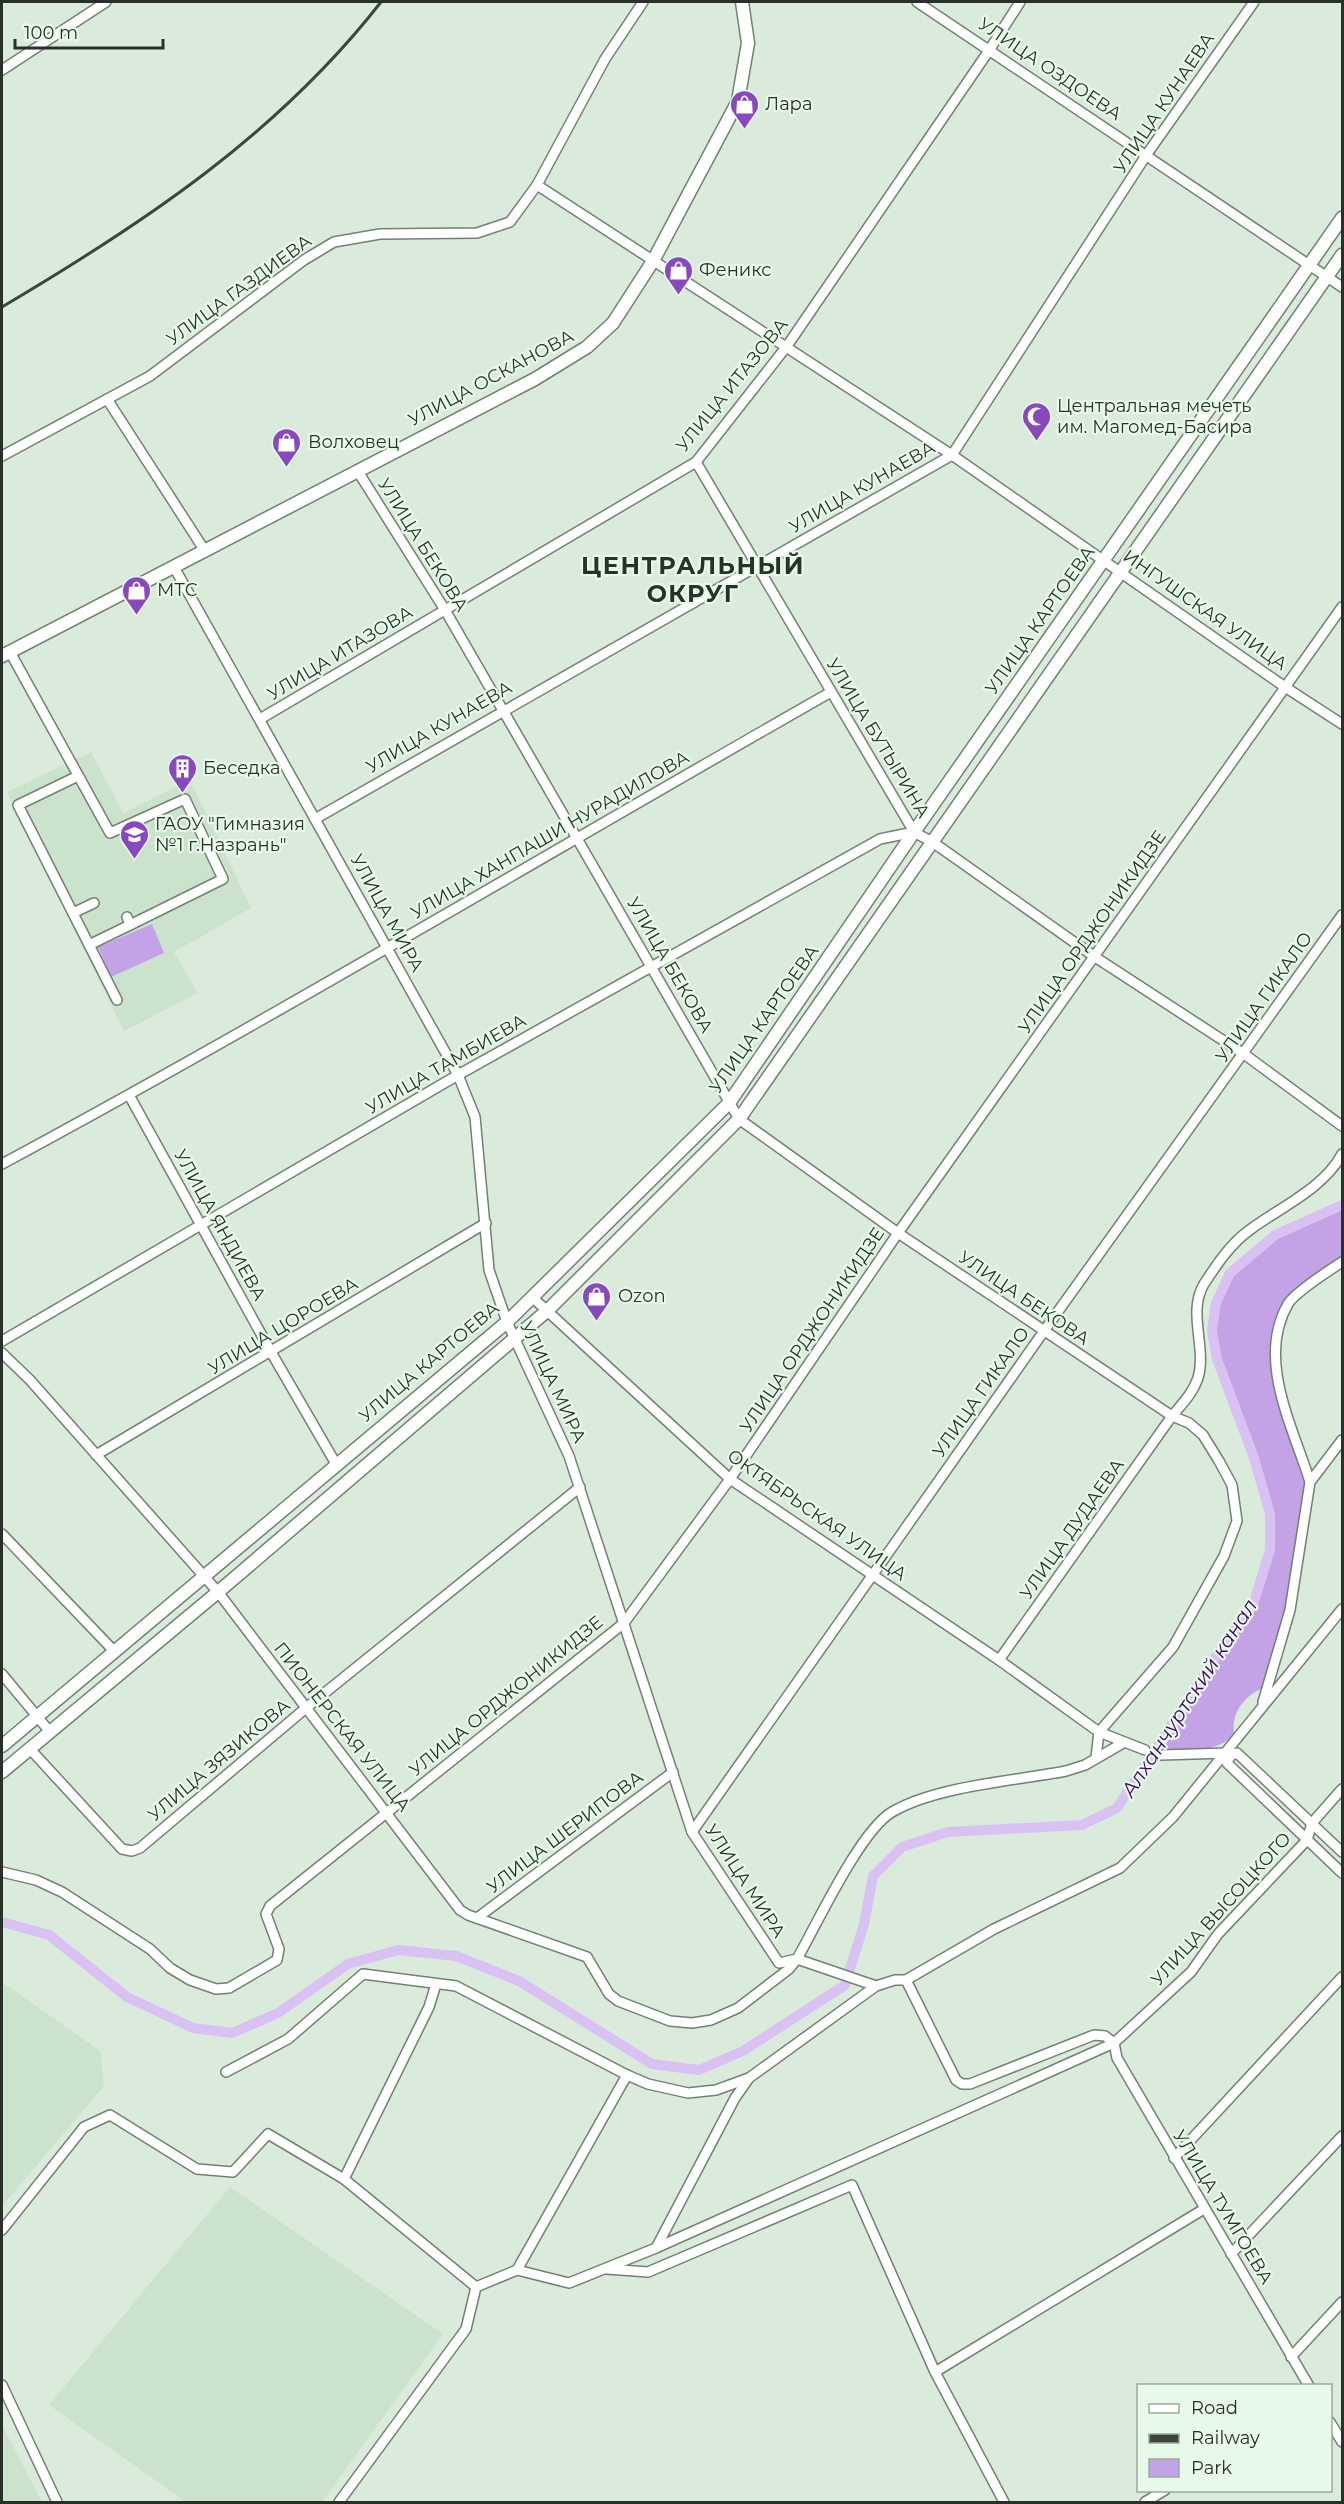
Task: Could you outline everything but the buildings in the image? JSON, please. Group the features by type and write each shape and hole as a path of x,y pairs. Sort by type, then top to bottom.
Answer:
{"main road":[{"name":"УЛИЦА ОСКАНОВА","path":"6,654 534,379 587,347 613,323 653,261 738,101 748,43 742,2"},
{"name":"УЛИЦА КАРТОЕВА","path":"2,1746 507,1322 729,1103 914,832 1342,218"},
{"name":"УЛИЦА КАРТОЕВА","path":"2,1772 218,1592 548,1310 739,1119 934,843 1121,570 1342,255"}],"street":[{"path":"2,70 106,2"},
{"name":"УЛИЦА ГАЗДИЕВА","path":"2,456 150,376 304,260 334,242 380,234 477,233 510,222 537,185 605,59 643,2"},
{"name":"УЛИЦА ОЗДОЕВА","path":"917,2 1148,154 1342,287"},
{"name":"УЛИЦА ИТАЗОВА","path":"260,719 696,462 787,346 1020,2"},
{"name":"УЛИЦА КУНАЕВА","path":"315,819 503,709 952,455 1148,154 1254,2"},
{"name":"ИНГУШСКАЯ УЛИЦА","path":"537,185 952,455 1121,570 1285,687 1342,724"},
{"path":"107,399 205,551"},
{"name":"УЛИЦА БУТЫРИНА","path":"696,462 914,832 934,843 1095,957 1244,1054 1342,1126"},
{"name":"УЛИЦА БЕКОВА","path":"357,470 445,610 739,1119 898,1233 1172,1416 1189,1423 1203,1436 1220,1461 1232,1485 1237,1521 1224,1556 1173,1647 1099,1732"},
{"name":"УЛИЦА МИРА","path":"174,567 458,1075 475,1117 489,1270 514,1340 569,1456 692,1832 779,1963 797,1959 876,1986"},
{"name":"УЛИЦА ОРДЖОНИКИДЗЕ","path":"2,1872 36,1880 62,1892 150,1949 170,1968 190,1980 222,1989 277,1960 280,1955 267,1922 266,1914 270,1906 624,1623 730,1479 898,1233 1342,607"},
{"path":"6,654 110,834 185,798 223,879 128,921 89,945"},
{"name":"УЛИЦА ХАНПАШИ НУРАДИЛОВА","path":"2,1164 129,1095 388,948 831,692"},
{"path":"78,776 18,805 117,1000"},
{"name":"УЛИЦА ТАМБИЕВА","path":"2,1341 458,1075 652,966 880,839 914,832"},
{"path":"73,914 94,903"},
{"name":"УЛИЦА ГИКАЛО","path":"692,1832 1044,1331 1342,915"},
{"name":"УЛИЦА ЯНДИЕВА","path":"129,1095 271,1352 336,1464"},
{"name":"УЛИЦА ДУДАЕВА","path":"999,1660 1172,1416 1188,1397 1198,1379 1201,1358 1196,1308 1202,1287 1215,1267 1249,1230 1306,1191 1328,1173 1342,1154"},
{"name":"УЛИЦА ЦОРОЕВА","path":"96,1455 486,1223"},
{"path":"1261,1707 1290,1610 1310,1482 1275,1368 1277,1330 1289,1302 1342,1262"},
{"name":"ОКТЯБРЬСКАЯ УЛИЦА","path":"532,1297 730,1479 999,1660 1099,1732 1145,1750"},
{"name":"ПИОНЕРСКАЯ УЛИЦА","path":"2,1353 30,1380 218,1592 460,1910 587,1957 609,1994 636,2008 670,2021 692,2023 711,2020 738,2008 789,1969 797,1959"},
{"path":"1310,1482 1342,1440"},
{"name":"УЛИЦА ЗЯЗИКОВА","path":"30,1749 122,1849 132,1851 140,1848 306,1708 580,1487"},
{"path":"2,1534 114,1651"},
{"path":"226,2072 288,2039 363,1974 456,1986 648,2084 688,2093 716,2090 749,2078 876,1986 895,1980 906,1980 994,1929 1120,1868 1173,1817 1228,1754 1261,1707 1342,1609"},
{"path":"2,1674 50,1732"},
{"path":"1096,1758 1099,1732"},
{"path":"797,1959 860,1845 890,1813 929,1796 1066,1772 1085,1765 1123,1743"},
{"path":"1161,1755 1237,1753 1342,1852"},
{"path":"1228,1754 1227,1763 1342,1873"},
{"name":"УЛИЦА ШЕРИПОВА","path":"477,1918 673,1772"},
{"name":"УЛИЦА ВЫСОЦКОГО","path":"517,2270 569,2283 656,2248 1114,2043 1191,1972 1218,1934 1307,1840 1312,1823 1342,1789"},
{"path":"1174,2158 1342,1977"},
{"path":"906,1980 957,2080 962,2084 970,2084 1094,2035 1105,2036 1114,2043"},
{"path":"344,2179 429,2007 436,1984"},
{"name":"УЛИЦА ТУМГОЕВА","path":"1114,2043 1117,2058 1308,2384"},
{"path":"476,2287 517,2270 627,2075"},
{"path":"656,2248 735,2098 749,2078"},
{"path":"2,2230 84,2127 110,2115 197,2169 233,2172 268,2134 344,2179 476,2287"},
{"path":"1231,2254 1342,2136"},
{"path":"604,2269 648,2272 852,2185 935,2372 1004,2502"},
{"path":"935,2372 1204,2209"},
{"path":"339,2502 466,2329 476,2287"},
{"path":"1291,2357 1342,2302"},
{"path":"2,2385 57,2502"},
{"path":"1332,2425 1342,2442"},
{"path":"1145,2502 1162,2492"}],"shaded area":[{"name":"ГАОУ \"Гимназия №1 г.Назрань\"","path":"91,752 123,813 190,780 251,908 174,952 198,993 124,1031 7,792"},
{"path":"2,1982 100,2051 104,2086 2,2206"},
{"path":"230,2187 443,2334 322,2502 186,2502 49,2405"},
{"path":"2,2424 4,2429 42,2502 2,2502"}],"green space":[{"path":"152,924 164,953 111,977 98,947"},
{"path":"1342,1205 1342,1262 1289,1302 1277,1330 1275,1368 1310,1482 1290,1610 1263,1688 1256,1691 1240,1706 1235,1719 1234,1734 1211,1748 1163,1750 1215,1658 1253,1605 1270,1550 1270,1514 1254,1458 1217,1359 1212,1331 1216,1303 1230,1273 1275,1235"}],"waterway":[{"name":"Алханчуртский канал","path":"2,1922 49,1935 127,1997 193,2028 232,2033 278,2013 348,1964 398,1950 456,1956 519,1981 652,2064 699,2070 743,2051 845,1985 864,1924 873,1876 902,1847 948,1832 1082,1825 1117,1808 1215,1658 1253,1605 1270,1550 1270,1514 1254,1458 1217,1359 1212,1331 1216,1303 1230,1273 1275,1235 1342,1205"}],"railway":[{"path":"2,307 107,242 206,172 298,94 341,50 381,2"}],"place":[{"name":"Лара","path":"744,130"},
{"name":"Феникс","path":"678,296"},
{"name":"Центральная мечеть им. Магомед-Басира","path":"1036,442"},
{"name":"Волховец","path":"287,468"},
{"name":"МТС","path":"136,616"},
{"name":"Беседка","path":"182,794"},
{"name":"ГАОУ \"Гимназия №1 г.Назрань\"","path":"134,860"},
{"name":"Ozon","path":"597,1322"}],"district":[{"name":"ЦЕНТРАЛЬНЫЙ ОКРУГ","path":"693,580"}]}
